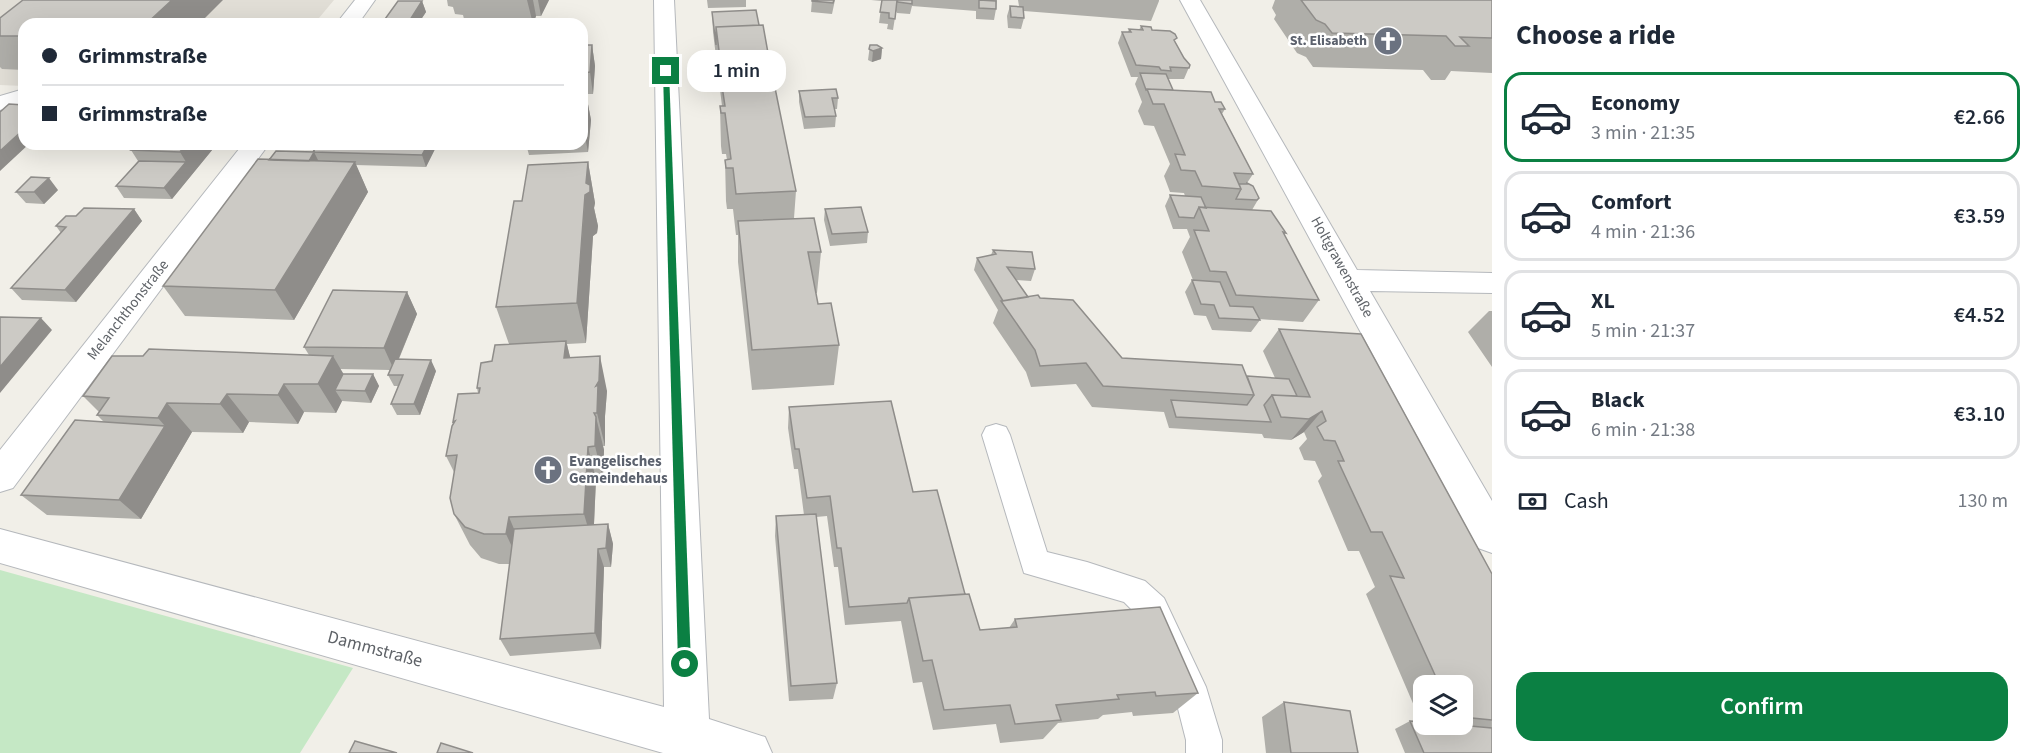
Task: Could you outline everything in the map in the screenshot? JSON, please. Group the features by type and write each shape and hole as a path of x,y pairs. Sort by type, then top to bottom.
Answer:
{"street":[{"path":"352,18 365,0"},
{"path":"664,0 686,744"},
{"name":"Holtgrawenstraße","path":"1190,0 1350,280 1492,536"},
{"path":"0,103 18,98"},
{"name":"Melanchthonstraße","path":"0,477 251,150"},
{"path":"1350,280 1492,283"},
{"name":"Dammstraße","path":"0,546 686,744 749,753"}],"lane":[{"path":"996,435 1035,563 1134,591 1153,609 1189,687 1204,740 1204,753"}],"shaded area":[{"path":"0,0 334,0 319,18 18,18 18,86 0,85"}],"green space":[{"path":"0,570 353,668 300,753 0,753"}],"building":[{"path":"23,0 172,0 152,18 18,18 18,36 0,36 0,18"},
{"path":"812,0 834,0 833,3"},
{"path":"882,0 897,0 895,19 889,18 889,13 880,12"},
{"path":"897,0 912,0 912,4 898,2"},
{"path":"979,0 996,1 996,9 979,8"},
{"path":"1301,0 1492,0 1492,38 1460,37 1469,46 1455,46 1446,36 1332,33 1325,24 1316,20"},
{"path":"398,1 422,1 411,18 386,18"},
{"path":"1010,6 1023,7 1024,18 1011,17"},
{"path":"756,10 759,25 716,27 716,45 712,12"},
{"path":"763,25 770,64 721,66 716,27"},
{"path":"1141,26 1175,34 1177,38 1174,40 1190,65 1189,68 1170,67 1171,71 1161,70 1159,67 1136,65 1122,32 1131,32 1129,29 1143,30"},
{"path":"588,45 592,45 590,72 588,72"},
{"path":"870,45 882,48 873,51 869,49"},
{"path":"1140,73 1166,74 1173,90 1146,90"},
{"path":"774,83 796,191 736,194 733,168 726,168 725,160 731,159 725,113 721,113 720,106 725,106 722,86"},
{"path":"836,89 838,98 832,98 836,116 805,117 799,91"},
{"path":"1147,89 1211,92 1215,102 1221,102 1225,109 1219,109 1253,174 1234,173 1241,189 1202,186 1195,171 1181,170 1175,154 1185,155 1164,104 1153,104"},
{"path":"9,104 18,105 18,134 0,151 0,112"},
{"path":"131,150 182,150 180,152"},
{"path":"314,150 425,150 422,155 313,152"},
{"path":"276,151 314,152 309,161 269,160"},
{"path":"258,159 355,162 275,290 163,286"},
{"path":"139,161 186,162 164,188 116,186"},
{"path":"588,162 586,183 590,185 590,192 585,195 577,303 496,307 514,201 522,201 528,165"},
{"path":"31,177 49,178 34,192 16,192"},
{"path":"1247,183 1253,186 1259,198 1257,200 1236,199 1241,189 1239,184"},
{"path":"1170,195 1201,197 1206,208 1199,207 1194,218 1179,217"},
{"path":"861,207 868,232 832,234 825,209"},
{"path":"1199,207 1271,211 1286,233 1283,232 1319,300 1236,295 1226,272 1210,271 1194,230 1209,231"},
{"path":"84,208 134,209 65,290 11,288 66,227 56,226 66,216 76,216"},
{"path":"814,218 821,252 808,252 818,304 831,303 839,345 752,350 738,221"},
{"path":"993,250 1032,252 1035,269 1007,267 1028,297 1003,301 977,258 996,254"},
{"path":"1192,280 1220,282 1230,306 1253,307 1260,320 1219,318 1214,305 1201,304"},
{"path":"333,290 407,292 384,348 304,347"},
{"path":"1038,295 1040,298 1073,300 1122,358 1242,365 1254,395 1103,386 1086,363 1040,366 1035,350 1001,301"},
{"path":"0,317 41,318 0,367"},
{"path":"1279,329 1361,334 1492,574 1492,720 1473,718 1473,675 1435,675 1390,576 1404,578 1382,532 1371,532 1338,461 1344,461 1335,441 1324,440 1317,427 1326,421 1322,411 1309,419 1281,417 1272,395 1310,397"},
{"path":"566,341 564,358 600,356 599,381 596,386 598,385 597,413 594,413 596,417 595,446 588,447 584,514 509,517 506,534 484,534 465,527 454,514 450,498 457,455 446,456 455,421 453,422 458,394 479,393 480,388 477,388 481,363 492,361 495,345"},
{"path":"149,349 333,356 318,384 284,384 278,395 227,394 220,404 167,403 158,418 97,415 109,398 83,396 112,356 143,356"},
{"path":"395,359 431,360 414,404 391,404 403,375 388,375"},
{"path":"343,374 373,374 365,391 335,390"},
{"path":"1247,376 1289,379 1297,396 1272,395 1264,405 1271,422 1176,417 1171,400 1247,405 1254,395"},
{"path":"891,401 913,492 937,490 965,594 909,598 907,603 849,607 841,548 837,548 830,496 807,498 799,449 795,449 789,407"},
{"path":"75,420 165,426 119,500 21,495"},
{"path":"816,514 837,683 791,686 776,516"},
{"path":"608,524 606,548 598,549 595,633 500,639 514,529"},
{"path":"969,594 980,630 1017,627 1015,619 1160,607 1198,693 1156,696 1155,692 1117,695 1119,699 1056,705 1061,720 1015,724 1010,705 944,710 932,660 923,661 909,598"},
{"path":"1284,702 1350,711 1358,753 1291,753"},
{"path":"1473,726 1492,728 1492,753 1424,753 1416,735 1473,735"},
{"path":"355,741 397,753 349,753"},
{"path":"441,743 473,753 437,753"}],"place":[{"name":"St. Elisabeth","path":"1388,41"},
{"name":"Evangelisches Gemeindehaus","path":"548,470"}],"route":[{"path":"666,71 685,664"}]}
